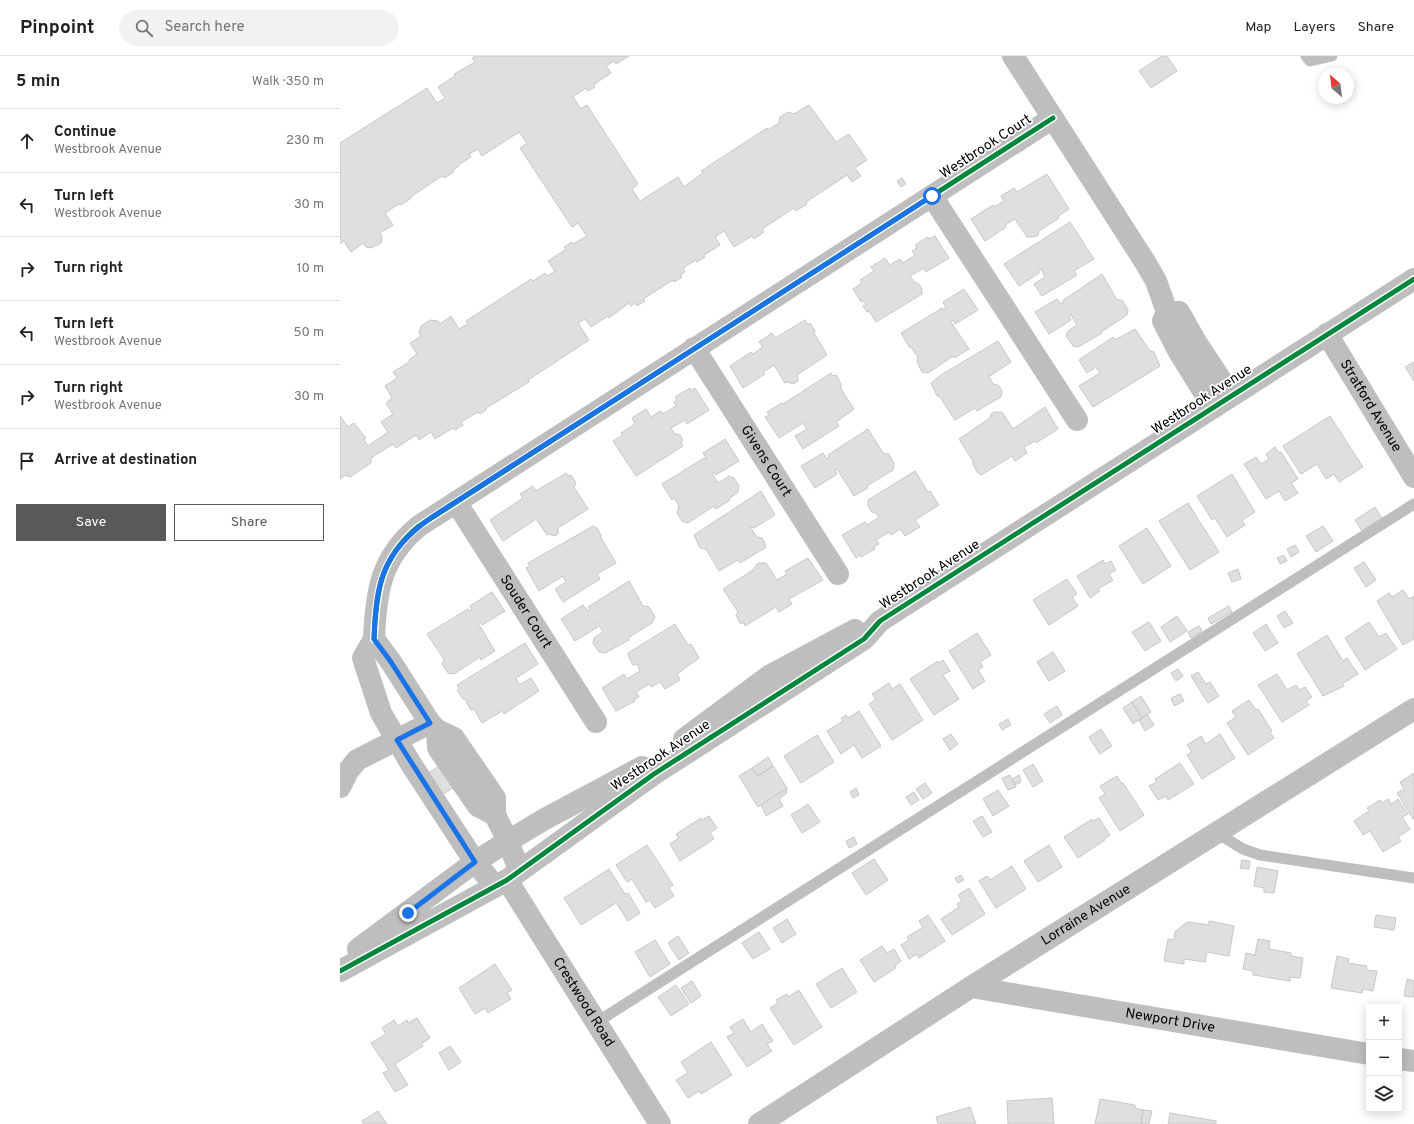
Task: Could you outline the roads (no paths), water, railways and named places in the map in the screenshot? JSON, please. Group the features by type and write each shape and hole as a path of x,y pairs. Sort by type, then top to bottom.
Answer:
{"street":[{"path":"1013,56 1151,272 1167,312 1163,321 1168,332 1222,401"},
{"name":"Westbrook Court","path":"932,196 1053,118"},
{"path":"374,639 434,727 454,738 495,798 495,815 508,841 507,879 475,862 381,713 374,696 363,658 374,639 378,587 395,550 419,526 932,196 1077,420"},
{"name":"Westbrook Avenue","path":"340,964 475,862 508,841 659,756 769,676 858,628 880,621 1414,279"},
{"name":"Stratford Avenue","path":"1327,334 1414,477"},
{"name":"Givens Court","path":"694,348 838,574"},
{"name":"Souder Court","path":"456,502 596,722"},
{"name":"Westbrook Avenue","path":"340,971 507,879 665,766 864,639 880,621"},
{"name":"Lorraine Avenue","path":"759,1124 971,987 1414,709"},
{"path":"340,787 348,771 357,760 397,740 434,727"},
{"name":"Crestwood Road","path":"507,879 660,1124"},
{"name":"Newport Drive","path":"971,987 1366,1053"},
{"path":"1402,1059 1414,1061"}],"lane":[{"path":"1306,56 1310,61 1332,56"},
{"path":"597,1022 1414,504"},
{"path":"1217,833 1243,849 1260,855 1414,878"}]}
